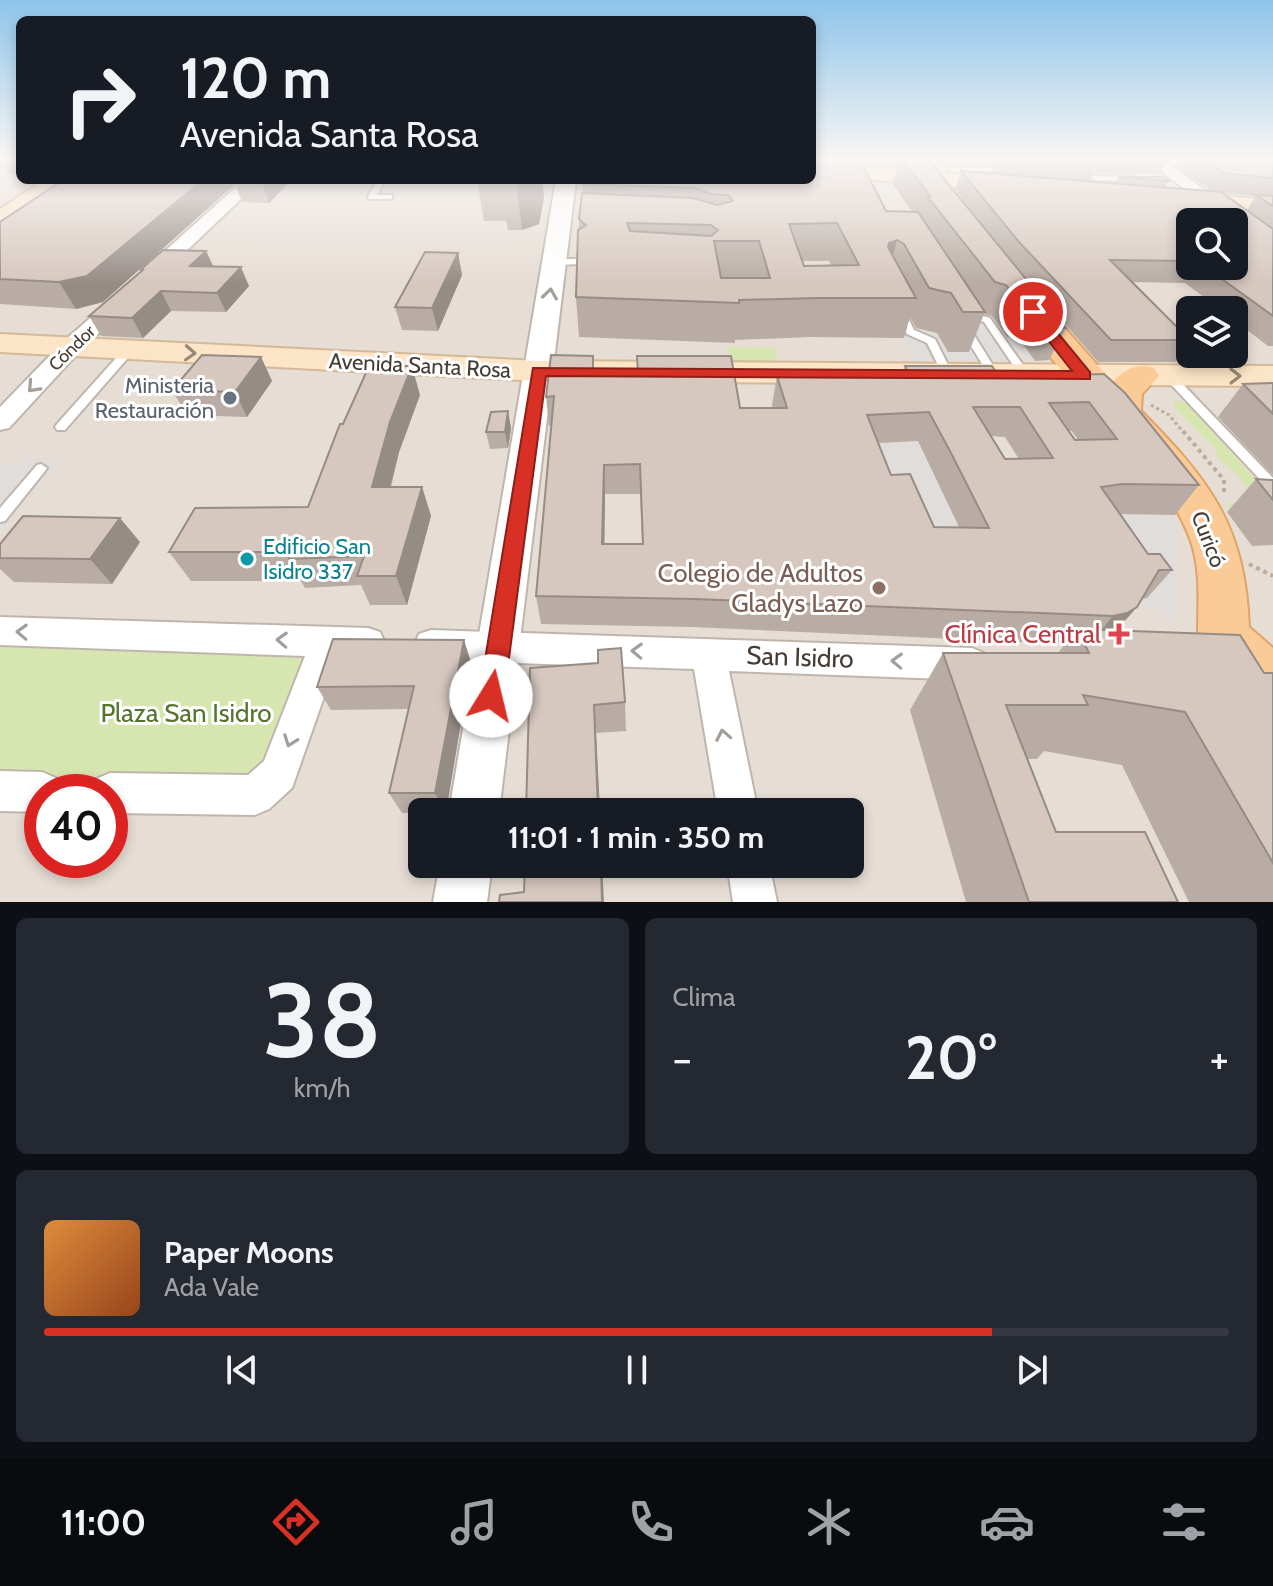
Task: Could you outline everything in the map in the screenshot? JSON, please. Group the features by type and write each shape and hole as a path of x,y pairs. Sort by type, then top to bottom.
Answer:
{"main road":[{"path":"0,219 29,200"},
{"path":"948,200 953,211"},
{"path":"1207,200 1273,207"},
{"name":"Curicó","path":"1008,282 1085,376 1144,388 1191,496 1204,517 1221,563 1239,667 1235,711 1273,782"},
{"name":"Avenida Santa Rosa","path":"0,343 539,371 1085,376"},
{"path":"1144,388 1273,376"}],"street":[{"name":"Cóndor","path":"0,422 71,347 231,200"},
{"path":"476,798 554,262 567,223 566,200"},
{"path":"1211,201 1273,247"},
{"name":"San Isidro","path":"0,631 1002,665"},
{"path":"128,793 255,795 267,787 278,774 327,642"},
{"path":"708,653 735,798"},
{"path":"0,791 24,792"},
{"path":"460,902 464,878"},
{"path":"751,878 755,902"}],"lane":[{"path":"554,262 581,262"},
{"path":"897,308 910,332 931,341 948,375"},
{"path":"957,315 987,320 1010,375 957,315"},
{"path":"61,427 129,350"},
{"path":"1144,388 1273,486"},
{"path":"0,517 41,468"}],"shaded area":[{"path":"41,200 1273,200 1273,902 0,902 0,228"},
{"path":"869,273 971,298 984,316 1001,316 1034,360 915,359"},
{"path":"918,440 973,557 921,556 872,443"},
{"path":"27,458 63,458 0,532 0,465 20,465"},
{"path":"1101,513 1175,515 1180,532 1175,623 1135,599"}],"green space":[{"path":"728,347 774,347 778,363 730,363"},
{"path":"1174,400 1187,404 1273,498 1232,512 1227,503 1236,503 1248,492 1238,475 1220,460 1214,448 1176,410"},
{"name":"Plaza San Isidro","path":"0,647 315,651 268,776 0,776"}],"building":[{"path":"33,200 179,200 87,276 59,282 0,279 0,222"},
{"path":"581,200 700,200 717,205 733,201 880,200 886,211 918,212 985,312 963,312 951,293 929,288 904,244 897,240 889,243 888,247 916,298 739,300 739,303 576,297 578,230 586,225 579,219","holes":["627,223 711,225 718,230 711,236 630,231","837,223 859,265 804,266 789,224","714,241 759,241 770,278 721,278"]},
{"path":"930,200 962,200 1066,328 1051,328 1032,304 1021,305 1006,285 995,282"},
{"path":"985,200 1232,200 1243,208 1176,208 1176,261 1110,260 1176,326 1176,340 1111,340 1019,242"},
{"path":"1248,211 1273,229 1273,316 1223,280 1248,280"},
{"path":"163,250 206,251 190,266 241,267 217,293 161,291 132,318 89,316 144,269 140,270"},
{"path":"425,252 458,253 432,308 395,307"},
{"path":"202,355 261,357 235,392 172,390"},
{"path":"551,355 593,356 593,374 638,374 637,356 731,356 740,408 787,408 777,376 909,374 905,366 992,366 999,377 1104,374 1125,393 1199,485 1122,484 1101,487 1148,554 1160,554 1172,570 1159,570 1137,607 1113,616 695,599 536,596 554,396 546,397","holes":["1089,402 1117,439 1075,440 1049,403","973,407 1020,407 1053,458 1005,459","929,412 989,528 934,527 910,474 891,475 867,415","640,464 643,544 602,544 604,465"]},
{"path":"369,366 412,366 390,422 372,487 422,487 396,576 357,576 364,556 289,559 291,552 169,552 195,508 308,507 340,424 343,424"},
{"path":"1273,383 1273,414 1243,384"},
{"path":"508,411 505,432 486,432 491,412"},
{"path":"1256,479 1273,480 1273,500"},
{"path":"23,516 120,518 90,559 0,558 0,544"},
{"path":"1077,629 1240,635 1264,673 1273,673 1273,863 1185,712 1083,695 1088,705 1006,705 1056,832 1145,832 1178,902 1029,902 943,653 1089,653"},
{"path":"333,639 464,640 435,793 389,793 414,686 317,687"},
{"path":"621,648 625,702 594,705 597,798 526,798 530,668 598,663 598,650"},
{"path":"524,878 601,878 602,902 499,902 500,895 524,892"}],"place":[{"name":"Ministeria Restauración","path":"230,398"},
{"name":"Edificio San Isidro 337","path":"247,559"},
{"name":"Colegio de Adultos Gladys Lazo","path":"879,588"},
{"name":"Clínica Central","path":"1119,634"}],"route":[{"path":"491,696 539,371 1085,376 1033,312"}]}
